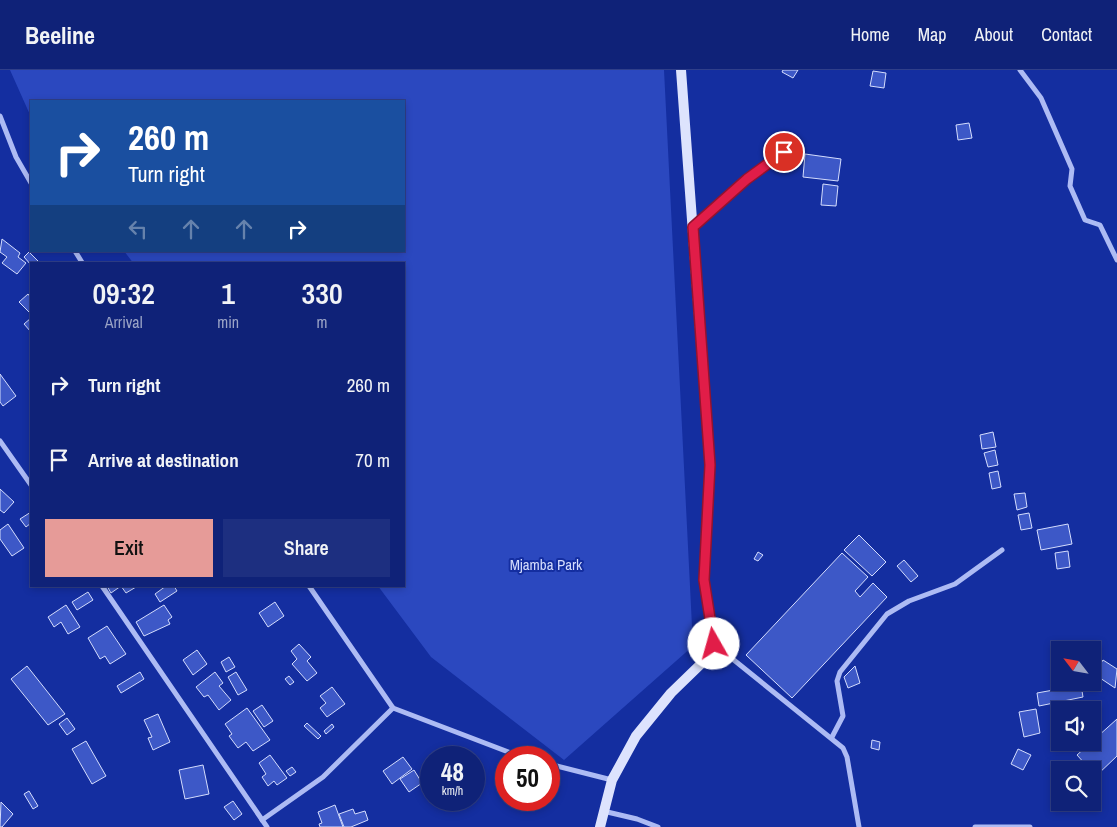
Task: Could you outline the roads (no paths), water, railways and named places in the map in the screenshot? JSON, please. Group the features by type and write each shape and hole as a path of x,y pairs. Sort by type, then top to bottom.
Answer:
{"main road":[{"path":"600,827 612,780 624,756 650,718 693,674 704,661 714,644 704,580 710,465 681,70"}],"street":[{"path":"1020,70 1041,98 1072,169 1070,186 1085,220 1100,225 1117,260"},
{"path":"0,116 16,157 30,181"},
{"path":"693,227 747,179 784,152"},
{"path":"0,441 30,484"},
{"path":"832,737 843,716 837,681 840,672 886,614 909,601 955,584 1002,550"},
{"path":"103,587 267,827"},
{"path":"310,587 393,708 495,747"},
{"path":"714,644 755,675 818,729 832,737 843,748 847,757 859,827"},
{"path":"262,820 324,777 393,708"},
{"path":"560,767 612,780"},
{"path":"603,811 636,819 658,827"},
{"path":"976,827 1030,827"}],"park label":[{"name":"Mjamba Park","path":"546,564"}]}
